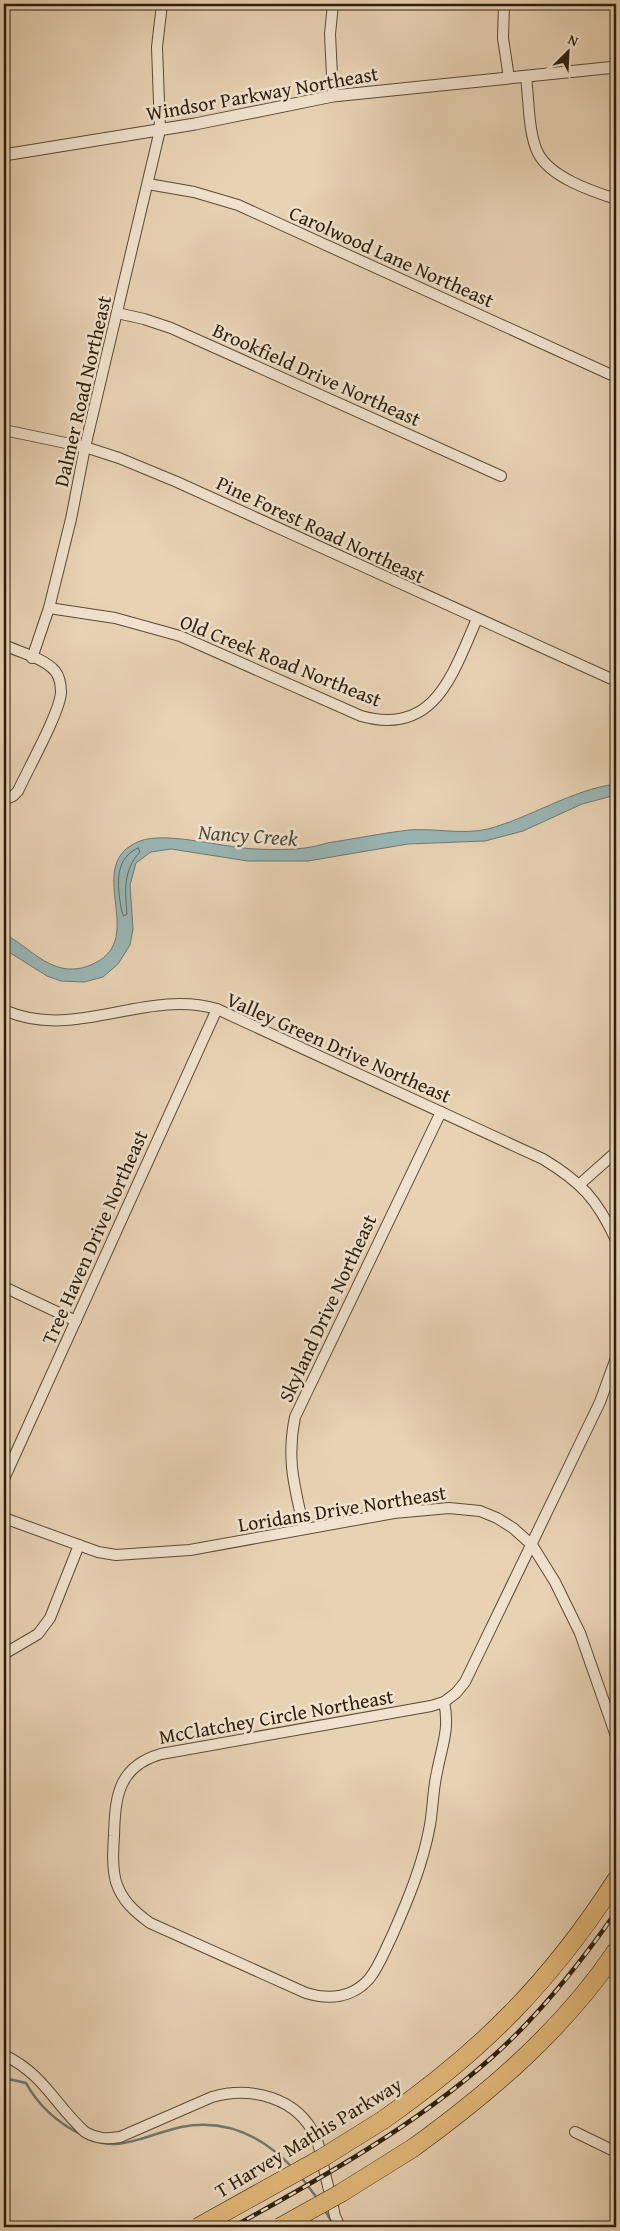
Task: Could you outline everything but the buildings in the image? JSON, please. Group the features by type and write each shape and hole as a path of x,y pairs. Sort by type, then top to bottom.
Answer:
{"highway":[{"name":"T Harvey Mathis Parkway","path":"198,2227 322,2158 419,2095 479,2045 532,1993 580,1935 616,1880"},
{"path":"280,2227 341,2193 413,2148 475,2100 534,2048 588,1988 616,1951"}],"street":[{"name":"Dalmer Road Northeast","path":"32,658 49,608 71,519 85,447 160,130 157,47 162,4"},
{"path":"333,4 330,34 333,96"},
{"path":"504,4 504,38 509,78"},
{"name":"Windsor Parkway Northeast","path":"4,155 160,130 333,96 616,66"},
{"path":"526,77 534,141 542,160 559,176 616,199"},
{"name":"Carolwood Lane Northeast","path":"148,184 194,192 238,205 616,377"},
{"name":"Brookfield Drive Northeast","path":"117,313 144,318 171,328 501,476"},
{"name":"Pine Forest Road Northeast","path":"4,430 85,447 119,458 177,482 616,681"},
{"name":"Old Creek Road Northeast","path":"49,608 115,618 180,636 362,716 383,720 401,719 415,714 439,697 448,685 477,619"},
{"path":"4,645 48,664 55,671 60,682 61,694 56,710 18,791 13,796 4,800"},
{"name":"Valley Green Drive Northeast","path":"4,1010 20,1017 44,1022 84,1019 181,1003 199,1004 217,1009 543,1159 580,1184 608,1221 616,1240"},
{"name":"Tree Haven Drive Northeast","path":"4,1479 217,1009"},
{"name":"Skyland Drive Northeast","path":"304,1529 290,1461 290,1440 295,1417 441,1112"},
{"path":"580,1184 616,1152"},
{"path":"4,1287 76,1321"},
{"path":"532,1545 600,1402 616,1358"},
{"name":"Loridans Drive Northeast","path":"4,1518 98,1552 126,1555 190,1550 394,1513 461,1508 480,1511 497,1518 513,1528 532,1545 555,1582 577,1625 616,1736"},
{"name":"McClatchey Circle Northeast","path":"444,1702 447,1717 447,1734 437,1773 430,1826 420,1866 408,1901 377,1968 368,1980 356,1990 333,1998 306,1994 150,1923 136,1913 124,1898 116,1883 113,1866 115,1803 124,1780 132,1770 143,1762 162,1754 431,1706 444,1702 456,1693 465,1682 532,1545"},
{"path":"4,1654 38,1634 50,1618 79,1546"},
{"path":"4,2054 15,2060 39,2079 85,2132 107,2139 120,2138 212,2097 227,2093 253,2092 276,2099 300,2115 316,2138 335,2216 340,2227"},
{"path":"575,2132 616,2152"}],"water":[{"path":"616,784 616,795 582,804 523,831 485,841 408,844 308,861 248,861 171,849 151,852 136,863 130,885 133,929 130,945 118,964 103,977 84,982 61,981 47,976 4,949 4,934 44,961 58,967 77,969 95,963 110,951 116,936 117,919 114,883 116,866 123,852 140,841 151,838 180,839 268,850 308,848 327,843 409,830 478,831 504,824 583,792"}],"waterway":[{"path":"4,2078 26,2083 37,2100 50,2114 82,2135"},
{"path":"99,2142 110,2144 122,2143 181,2127 213,2125 242,2132 255,2138 268,2146 292,2167"},
{"path":"301,2177 317,2198"},
{"path":"324,2209 335,2227"}],"railway":[{"path":"233,2227 366,2150 399,2129 461,2084 508,2043 542,2008 588,1951 616,1912"}],"water label":[{"name":"Nancy Creek","path":"248,835"}]}
